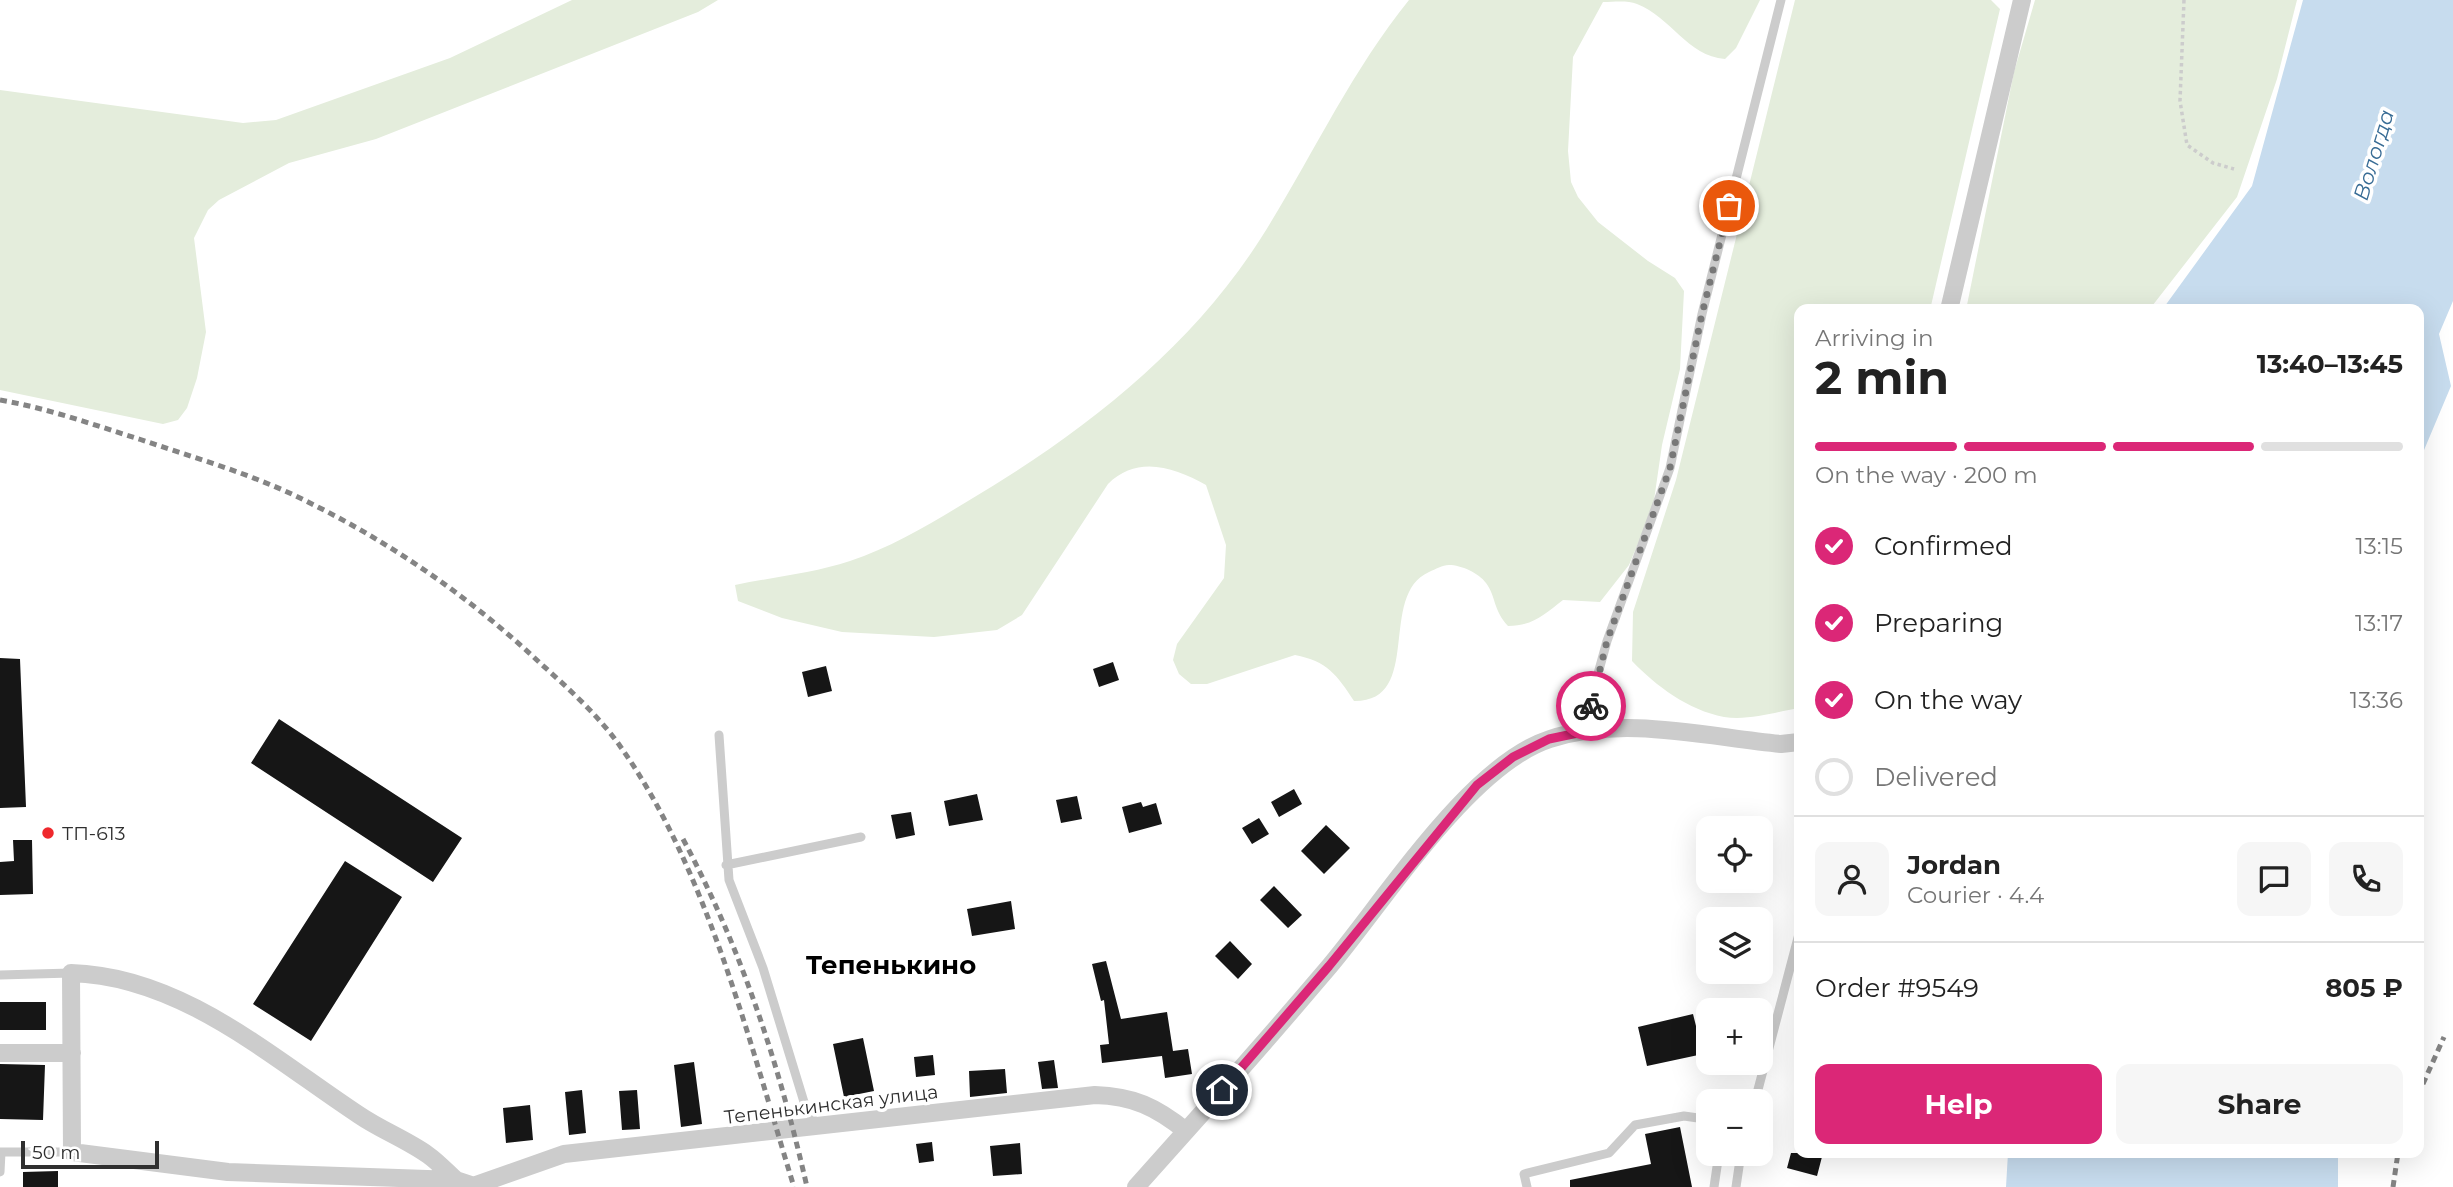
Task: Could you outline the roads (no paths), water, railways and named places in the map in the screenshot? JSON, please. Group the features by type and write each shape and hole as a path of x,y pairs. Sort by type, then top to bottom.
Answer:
{"street":[{"path":"1950,304 2022,0"},
{"path":"1136,1187 1329,966 1477,785 1513,757 1549,739 1592,730 1654,729 1782,744 1794,743"},
{"path":"456,1180 429,1155 362,1118 215,1018 158,990 100,974 71,973 72,1152 225,1180 456,1180 477,1186"},
{"path":"0,1053 72,1053"},
{"name":"Тепенькинская улица","path":"477,1186 564,1154 756,1135 816,1125 1095,1095 1117,1096 1148,1104 1186,1132"}],"lane":[{"path":"1592,730 1591,699 1607,641 1670,468 1702,314 1781,0"},
{"path":"719,734 726,865 733,894 763,968 804,1102 816,1125"},
{"path":"726,865 862,836"},
{"path":"1758,1089 1794,953"},
{"path":"0,975 71,973"},
{"path":"1527,1187 1524,1174 1609,1153 1634,1125 1684,1116 1696,1118"},
{"path":"0,1172 0,1152 72,1152"},
{"path":"1714,1187 1717,1166"},
{"path":"1736,1187 1739,1166"}],"water":[{"name":"Вологда","path":"2303,0 2453,0 2453,301 2439,334 2451,386 2424,450 2424,304 2166,304 2252,186"},
{"path":"2008,1158 2338,1158 2338,1187 2006,1187"}],"railway":[{"path":"0,400 70,417 206,461 272,485 345,521 404,556 461,596 582,702 620,746 651,794 678,846 702,901 743,1017 794,1187"},
{"path":"683,839 723,923 757,1009 784,1096 807,1187"},
{"path":"2424,1082 2444,1037"},
{"path":"2393,1187 2397,1158"}],"place":[{"name":"ТП-613","path":"48,833"}],"district":[{"name":"Тепенькино","path":"891,965"}]}
